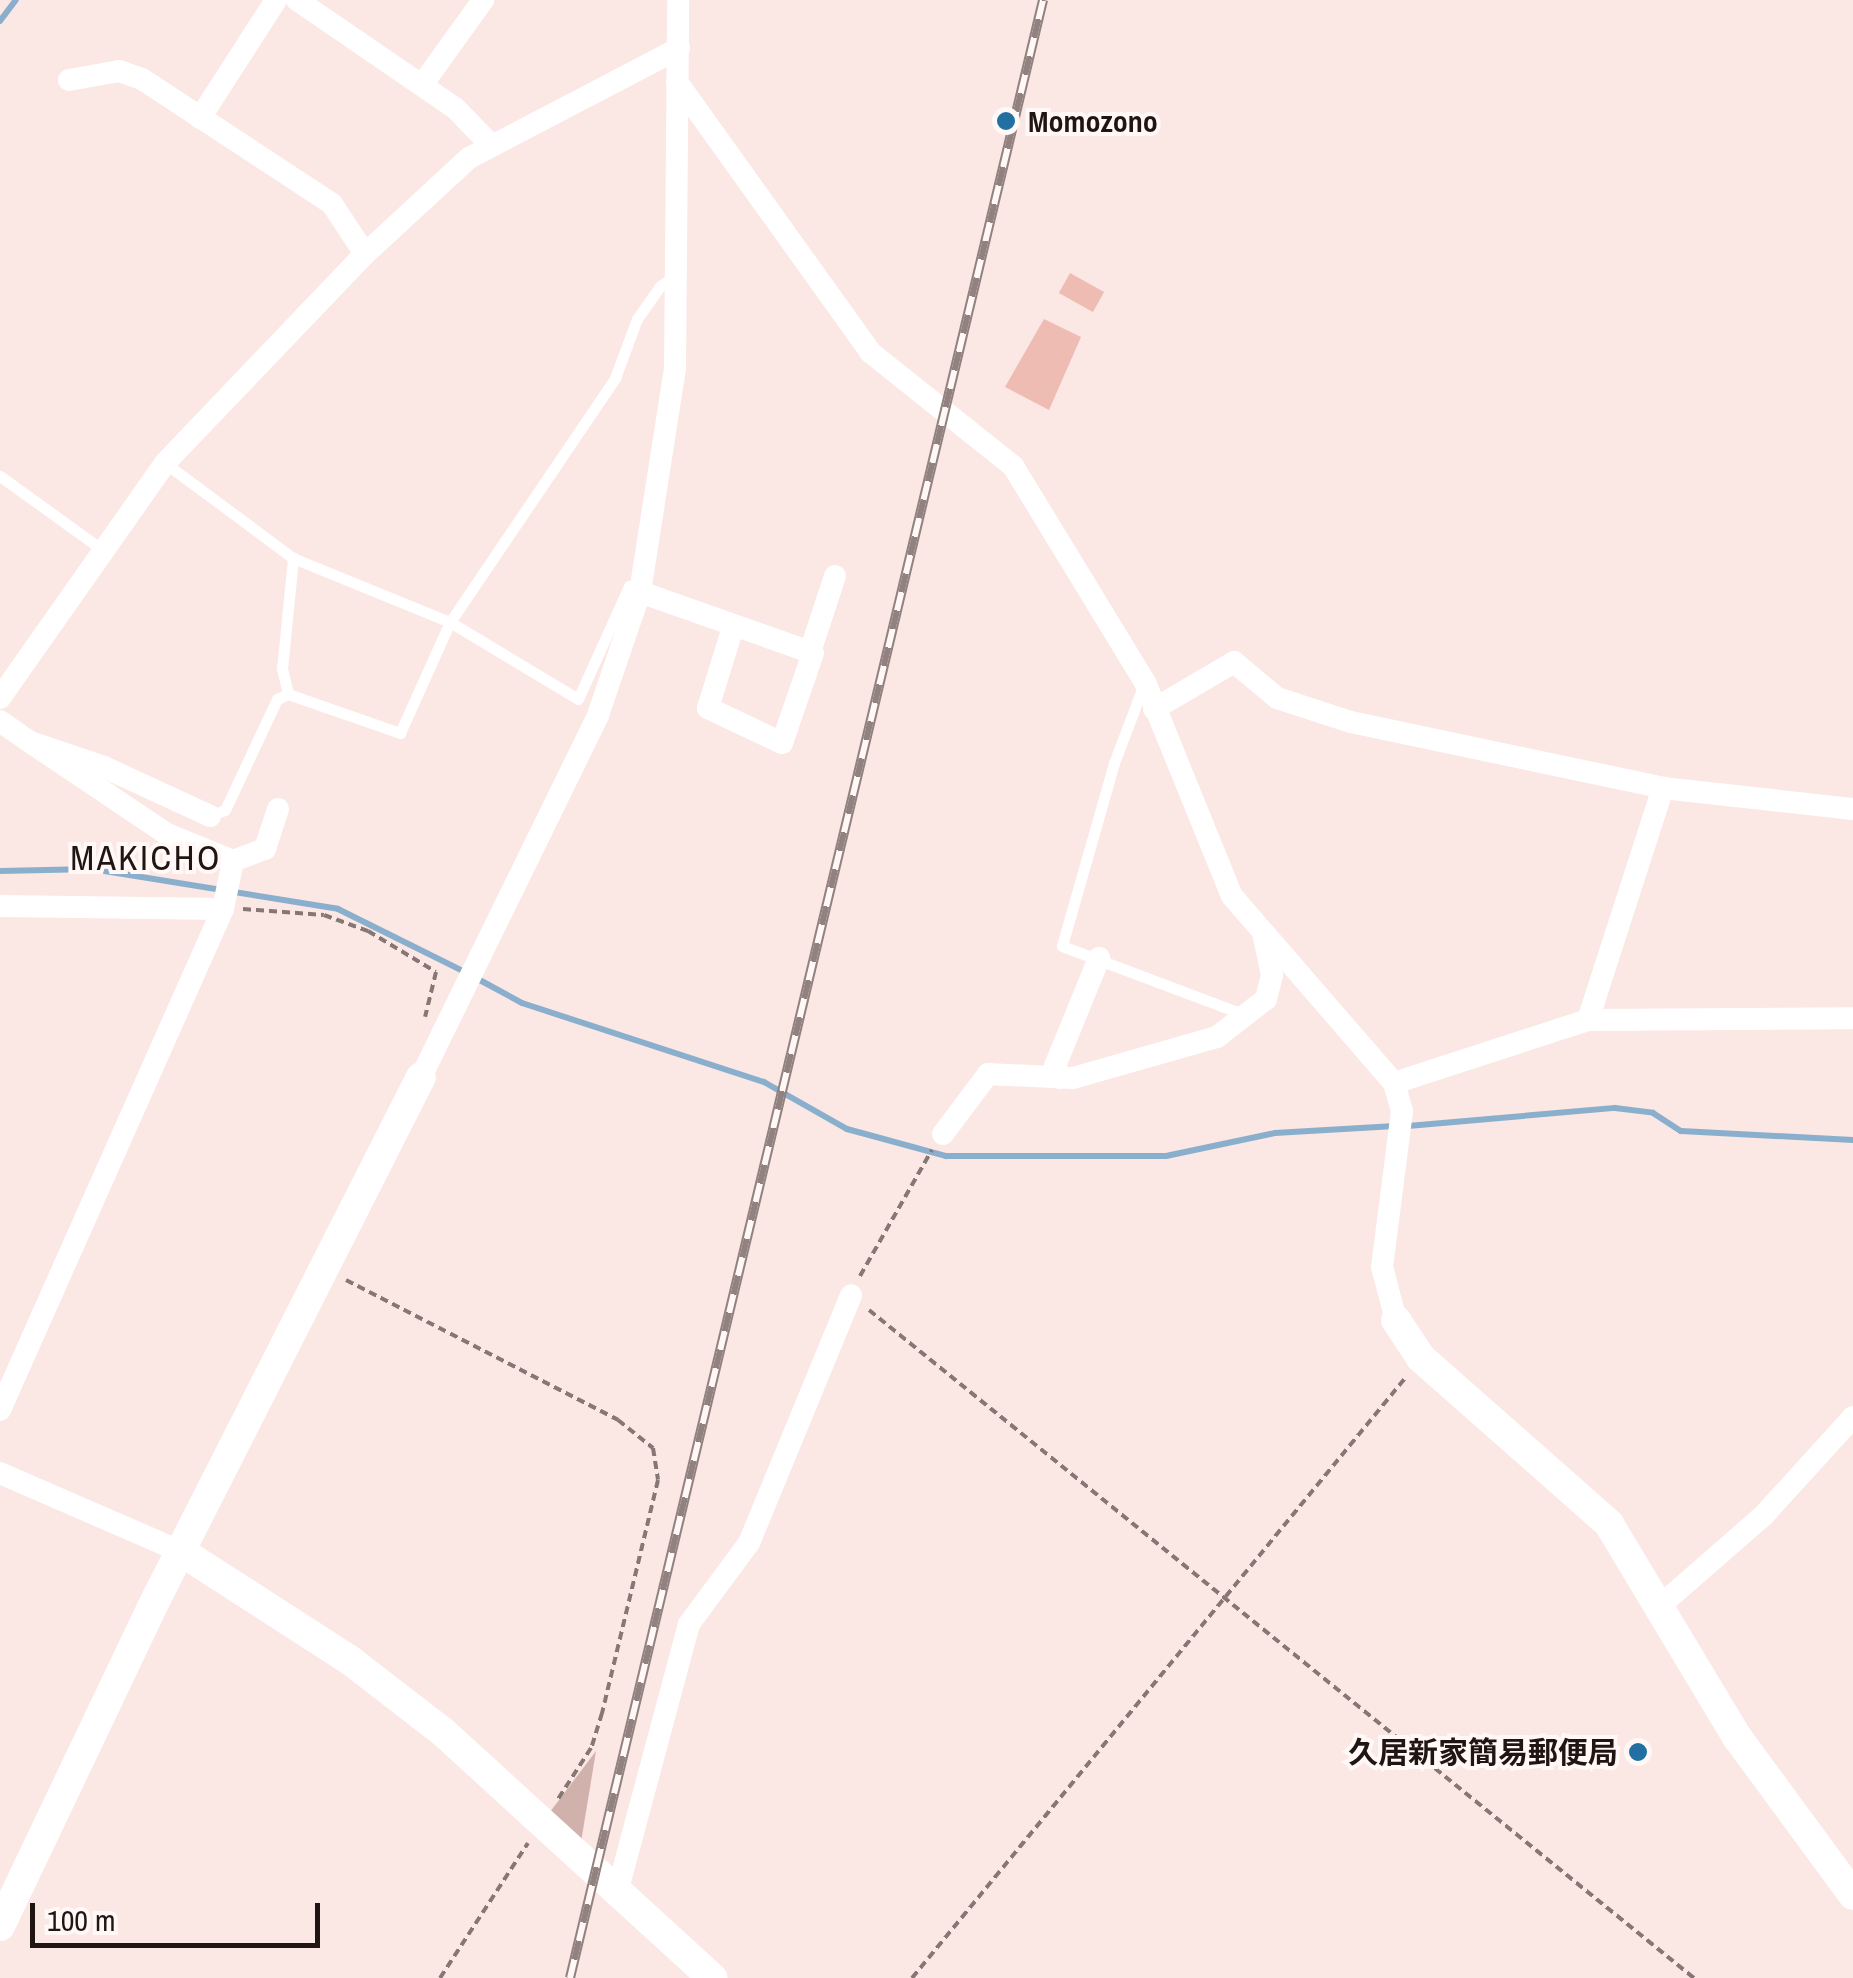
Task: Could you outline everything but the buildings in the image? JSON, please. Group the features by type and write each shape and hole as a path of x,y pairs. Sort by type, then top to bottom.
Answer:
{"street":[{"path":"200,118 276,0"},
{"path":"297,0 422,85 491,144"},
{"path":"422,85 484,0"},
{"path":"0,1926 598,715 642,587 675,369 679,274 678,0"},
{"path":"0,698 165,463 365,254 491,144 680,48"},
{"path":"69,80 128,72 332,204 365,254"},
{"path":"677,82 870,352 1002,451 1145,682 1221,876 1264,936 1394,1084 1402,1111 1382,1267 1396,1320 1421,1358 1590,1502 1662,1604 1737,1738 1853,1895"},
{"path":"733,626 708,708 782,743 835,576"},
{"path":"642,587 733,626 810,652"},
{"path":"1154,708 1234,662 1266,692 1322,715 1664,788 1853,809"},
{"path":"0,721 167,834 232,864 265,850 278,809"},
{"path":"30,742 104,766 210,816"},
{"path":"1588,1020 1664,788"},
{"path":"0,1410 223,906 232,864"},
{"path":"0,906 223,906"},
{"path":"943,1134 988,1074 1059,1078 1217,1037 1262,1008 1272,974 1264,936"},
{"path":"1059,1078 1055,1066 1099,958"},
{"path":"1394,1084 1588,1020 1853,1018"},
{"path":"618,1889 689,1624 749,1542 851,1295"},
{"path":"1662,1604 1764,1516 1853,1417"},
{"path":"0,1473 182,1552 350,1661 544,1819 712,1978"}],"lane":[{"path":"210,816 234,796 277,699 288,694 400,733 450,622 615,378 638,319 659,287 679,274"},
{"path":"165,463 292,558 450,622 578,698 629,586 642,587"},
{"path":"0,476 104,551"},
{"path":"288,694 282,669 292,558"},
{"path":"1145,682 1114,763 1062,946 1099,958 1142,980 1250,1016"}],"path":[{"path":"223,906 324,915 368,931 436,972 424,1024"},
{"path":"920,1166 851,1295 1694,1978"},
{"path":"324,1268 618,1420 653,1448 658,1480 602,1714 579,1772 440,1978"},
{"path":"912,1978 1421,1358"}],"shaded area":[{"path":"596,1751 581,1842 550,1812"}],"waterway":[{"path":"0,21 16,0"},
{"path":"0,871 92,869 338,909 465,972"},
{"path":"476,978 522,1003 764,1082 847,1129 946,1156 1166,1156 1275,1133 1395,1126"},
{"path":"1408,1126 1615,1108 1653,1113 1681,1131 1853,1140"}],"railway":[{"path":"570,1978 1043,0"}],"place":[{"name":"Momozono","path":"1006,121"},
{"name":"久居新家簡易郵便局","path":"1638,1752"}],"district":[{"name":"MAKICHO","path":"146,858"}]}
